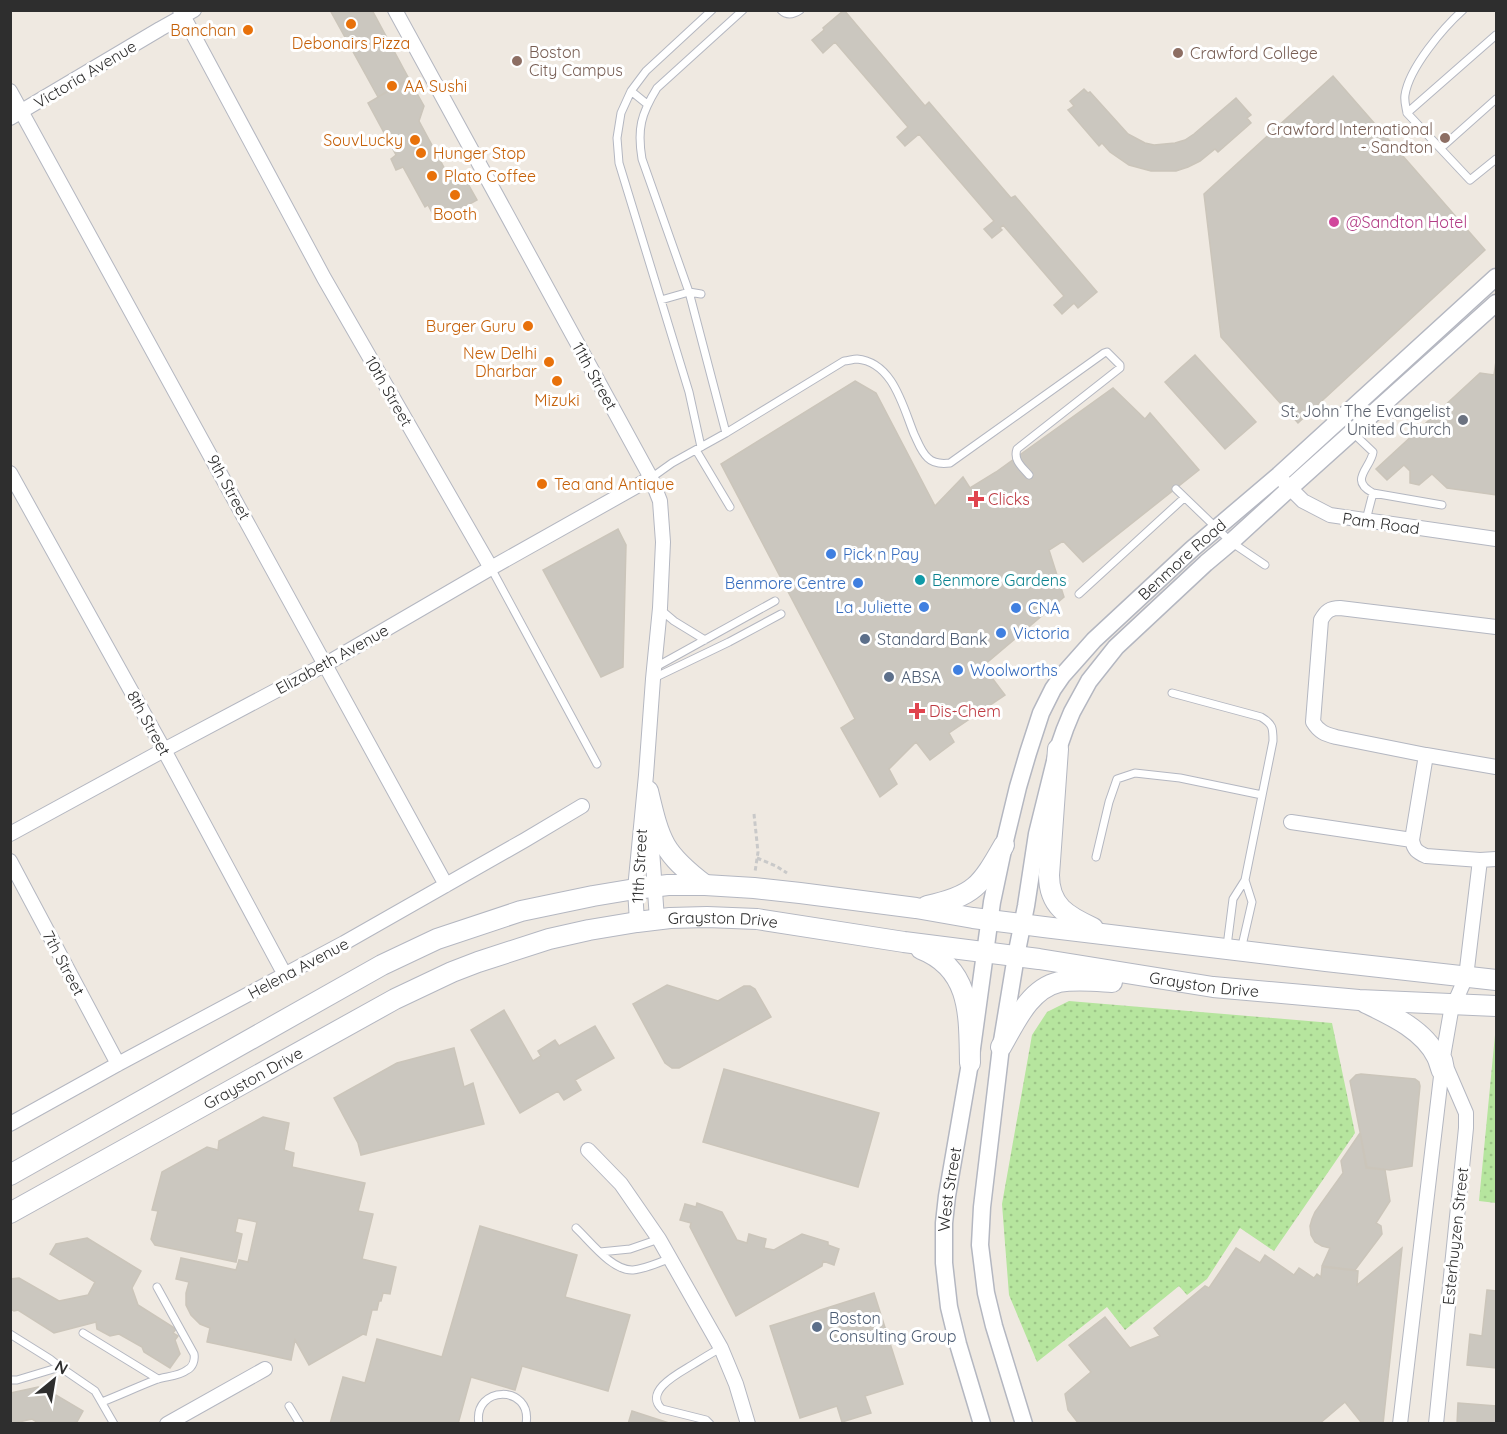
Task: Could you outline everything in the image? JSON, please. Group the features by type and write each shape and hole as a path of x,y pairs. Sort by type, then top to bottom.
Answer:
{"main road":[{"path":"1058,749 1049,875 1050,891 1055,902 1071,917 1106,935"},
{"path":"647,783 656,826 665,847 682,867 705,885"},
{"path":"916,908 951,900 972,890 987,874 1004,844"},
{"name":"Grayston Drive","path":"10,1174 417,947 521,911 656,886 705,885 754,888 1106,935 1497,980"},
{"name":"Grayston Drive","path":"10,1213 394,999 478,962 526,946 580,932 647,921 707,917 757,919 1213,987 1359,1000 1497,1006"},
{"path":"904,942 940,959 950,967 959,981 968,1015 970,1063"},
{"path":"1001,1047 1017,1018 1030,1001 1043,990 1059,982 1088,981 1213,987"},
{"path":"1359,1000 1401,1021 1419,1035 1443,1061"}],"street":[{"name":"11th Street","path":"395,10 651,478 660,501 663,522 660,608 653,673 647,783 635,889 647,921"},
{"name":"Victoria Avenue","path":"16,115 186,12"},
{"name":"10th Street","path":"186,12 324,278 491,568"},
{"name":"9th Street","path":"10,91 16,115 326,664 446,885"},
{"name":"Benmore Road","path":"1016,957 1037,834 1058,749 1079,698 1089,681 1121,643 1206,563 1232,542 1284,482 1497,277"},
{"name":"Benmore Road","path":"985,953 992,902 1024,764 1046,702 1062,676 1094,640 1192,549 1353,432 1497,303"},
{"name":"8th Street","path":"10,473 164,750 285,975"},
{"name":"Elizabeth Avenue","path":"10,834 326,664 651,478"},
{"name":"Pam Road","path":"1284,482 1303,501 1330,515 1497,539"},
{"path":"1497,627 1331,608 1325,612 1321,620 1313,722 1317,729 1336,737 1497,766"},
{"path":"1426,754 1412,840 1413,848 1426,856 1497,859"},
{"name":"11th Street","path":"647,783 656,886 647,921"},
{"name":"Helena Avenue","path":"10,1124 344,943 582,806"},
{"path":"1291,822 1412,840"},
{"name":"Esterhuyzen Street","path":"1400,1424 1443,1061 1453,1004 1466,977 1480,860"},
{"name":"7th Street","path":"10,861 118,1064"},
{"name":"West Street","path":"982,1424 949,1307 944,1263 944,1223 985,953"},
{"name":"West Street","path":"1016,957 1001,1047 981,1207 980,1245 983,1277 991,1315 1024,1424"},
{"name":"Esterhuyzen Street","path":"1436,1424 1466,1128 1466,1113 1443,1061"},
{"path":"588,1150 621,1184 659,1239 721,1348 736,1384 748,1424"},
{"path":"167,1424 265,1368"}],"lane":[{"path":"712,10 646,71 631,91 621,113 616,138 619,162 689,392 699,448 730,507"},
{"path":"726,433 689,292 642,159 639,141 641,122 647,104 657,88 743,10"},
{"path":"782,10 788,14 800,10"},
{"path":"1463,10 1438,34 1407,85 1405,96 1407,113 1470,180 1497,159"},
{"path":"1407,113 1497,34"},
{"path":"631,91 647,104"},
{"path":"1441,148 1497,99"},
{"path":"661,300 689,292 701,294"},
{"path":"651,478 672,463 843,362 857,359 872,363 883,370 895,387 922,451 929,460 939,464 950,463 1107,352 1120,365 1120,369 1017,449 1016,460 1029,475"},
{"path":"1353,432 1373,452 1361,481 1365,489 1372,493 1442,505"},
{"path":"1176,489 1232,542 1265,566"},
{"path":"1366,520 1372,493"},
{"path":"1079,594 1184,498"},
{"name":"10th Street","path":"491,568 597,764"},
{"path":"653,673 732,623 774,601"},
{"path":"660,608 674,621 705,640"},
{"path":"653,673 729,642 781,614"},
{"path":"1172,693 1261,717 1268,721 1273,729 1273,741 1245,880 1233,899 1234,950"},
{"path":"1096,858 1109,802 1117,779 1135,773 1180,778 1262,795"},
{"path":"1234,950 1252,902 1245,880"},
{"path":"576,1228 617,1266 630,1270 645,1268 669,1259"},
{"path":"600,1252 630,1249 659,1239"},
{"path":"102,1402 158,1379 188,1370 195,1360 194,1354 157,1287"},
{"path":"83,1333 158,1379"},
{"path":"10,1334 95,1391 114,1424"},
{"path":"710,1424 706,1420 662,1409 657,1404 656,1398 670,1378 721,1348"},
{"path":"10,1380 60,1367"},
{"path":"479,1424 479,1411 482,1404 488,1398 503,1394 511,1395 523,1405 526,1412 526,1424"},
{"path":"289,1406 300,1424"}],"path":[{"path":"754,814 758,852 754,888"}],"green space":[{"path":"1069,1001 1332,1023 1355,1133 1274,1251 1240,1228 1207,1279 1187,1295 1179,1286 1125,1330 1107,1307 1037,1362 1009,1295 1002,1204 1032,1035 1047,1012"},
{"path":"1496,1035 1496,1203 1479,1201"}],"building":[{"path":"330,10 372,10 409,79 378,97"},
{"path":"844,10 925,106 929,102 1011,198 1015,196 1097,292 1078,308 1074,303 1062,314 1054,305 1064,296 1003,225 1000,228 1002,230 992,238 984,229 994,221 919,134 905,146 897,137 908,127 835,42 823,53 812,40"},
{"name":"@Sandton Hotel","path":"1333,76 1485,250 1298,423 1221,337 1204,194"},
{"path":"409,79 424,106 419,121 447,173 463,175 477,200 437,222 428,205 425,207 403,167 396,170 391,159 396,155 368,103"},
{"path":"1084,89 1090,92 1128,134 1154,145 1185,140 1236,98 1251,115 1247,118 1251,123 1218,152 1215,149 1188,167 1176,171 1151,171 1129,165 1110,152 1102,143 1099,146 1068,110 1074,106 1070,101"},
{"path":"1195,355 1256,422 1225,449 1165,382"},
{"name":"St. John The Evangelist United Church","path":"1496,361 1496,495 1447,488 1432,474 1419,485 1410,483 1410,471 1404,465 1387,480 1376,469 1480,373 1494,375"},
{"name":"Benmore Gardens","path":"855,381 876,393 935,506 963,477 970,488 1113,388 1145,419 1150,413 1199,470 1083,562 1063,541 1049,550 1064,597 983,666 1005,695 949,733 954,742 930,760 916,742 889,769 897,784 880,797 841,728 855,719 721,464"},
{"path":"618,529 626,545 623,667 601,677 543,570"},
{"path":"667,985 718,1001 744,986 750,986 755,989 771,1017 679,1068 672,1068 665,1063 633,1004"},
{"path":"504,1010 533,1061 541,1056 538,1051 555,1040 559,1046 595,1026 614,1058 575,1080 581,1090 564,1100 558,1091 520,1113 471,1030"},
{"path":"454,1048 464,1087 473,1083 484,1124 361,1155 358,1143 334,1098 397,1063"},
{"path":"724,1069 879,1113 858,1187 703,1142"},
{"path":"1356,1075 1415,1079 1419,1082 1412,1166 1390,1170 1367,1167 1350,1081"},
{"path":"263,1117 289,1123 284,1150 294,1153 292,1167 365,1183 358,1211 373,1214 362,1259 396,1267 390,1294 383,1293 377,1310 372,1310 366,1335 363,1334 309,1365 295,1340 291,1360 207,1342 210,1328 200,1324 191,1315 186,1305 189,1282 176,1279 181,1258 236,1270 239,1260 248,1262 257,1222 238,1218 235,1232 242,1234 236,1262 155,1245 151,1239 158,1211 152,1210 162,1172 207,1147 218,1150 219,1141"},
{"path":"1360,1133 1366,1168 1385,1170 1390,1201 1376,1223 1381,1226 1382,1234 1355,1270 1322,1266 1330,1248 1315,1242 1311,1235 1312,1219 1343,1173 1341,1161"},
{"path":"697,1203 722,1212 737,1240 747,1243 749,1234 766,1239 764,1248 774,1250 802,1234 828,1242 828,1245 839,1249 834,1265 823,1261 822,1266 736,1316 690,1227 691,1223 680,1220 685,1204 696,1207"},
{"path":"480,1226 577,1255 565,1297 630,1315 608,1391 522,1366 515,1390 471,1377 458,1424 330,1424 343,1377 365,1383 377,1339 442,1357"},
{"path":"87,1238 141,1271 132,1288 138,1305 176,1329 173,1333 178,1336 175,1340 180,1354 170,1368 144,1352 142,1347 119,1334 110,1336 97,1329 96,1322 54,1333 18,1310 10,1309 10,1279 19,1278 59,1301 88,1295 95,1282 50,1254 56,1244"},
{"path":"1236,1248 1260,1263 1265,1255 1294,1275 1299,1268 1314,1278 1317,1274 1321,1277 1322,1267 1358,1271 1357,1285 1402,1248 1383,1424 1361,1422 1345,1402 1319,1424 1079,1424 1068,1410 1065,1394 1091,1372 1069,1345 1105,1317 1130,1348 1160,1336 1154,1328 1205,1286 1209,1288"},
{"path":"1487,1290 1496,1291 1496,1368 1467,1365 1470,1334 1482,1336"},
{"path":"874,1293 903,1384 865,1396 871,1413 842,1422 837,1406 800,1418 770,1326"},
{"path":"38,1387 83,1411 77,1422 40,1424 32,1419 10,1424 10,1393"},
{"path":"1458,1403 1496,1406 1496,1424 1457,1424"},
{"path":"632,1411 672,1424 628,1424"}],"place":[{"name":"Debonairs Pizza","path":"351,24"},
{"name":"Banchan","path":"248,30"},
{"name":"Crawford College","path":"1178,53"},
{"name":"Boston City Campus","path":"517,61"},
{"name":"AA Sushi","path":"392,86"},
{"name":"Crawford International - Sandton","path":"1445,138"},
{"name":"SouvLucky","path":"415,140"},
{"name":"Hunger Stop","path":"421,153"},
{"name":"Plato Coffee","path":"432,176"},
{"name":"Booth","path":"455,195"},
{"name":"@Sandton Hotel","path":"1334,222"},
{"name":"Burger Guru","path":"528,326"},
{"name":"New Delhi Dharbar","path":"549,362"},
{"name":"Mizuki","path":"557,381"},
{"name":"St. John The Evangelist United Church","path":"1463,420"},
{"name":"Tea and Antique","path":"542,484"},
{"name":"Clicks","path":"976,499"},
{"name":"Pick n Pay","path":"831,554"},
{"name":"Benmore Gardens","path":"920,580"},
{"name":"Benmore Centre","path":"858,583"},
{"name":"La Juliette","path":"924,607"},
{"name":"CNA","path":"1016,608"},
{"name":"Victoria","path":"1001,633"},
{"name":"Standard Bank","path":"865,639"},
{"name":"Woolworths","path":"958,670"},
{"name":"ABSA","path":"889,677"},
{"name":"Dis-Chem","path":"917,711"},
{"name":"Boston Consulting Group","path":"817,1327"}]}
